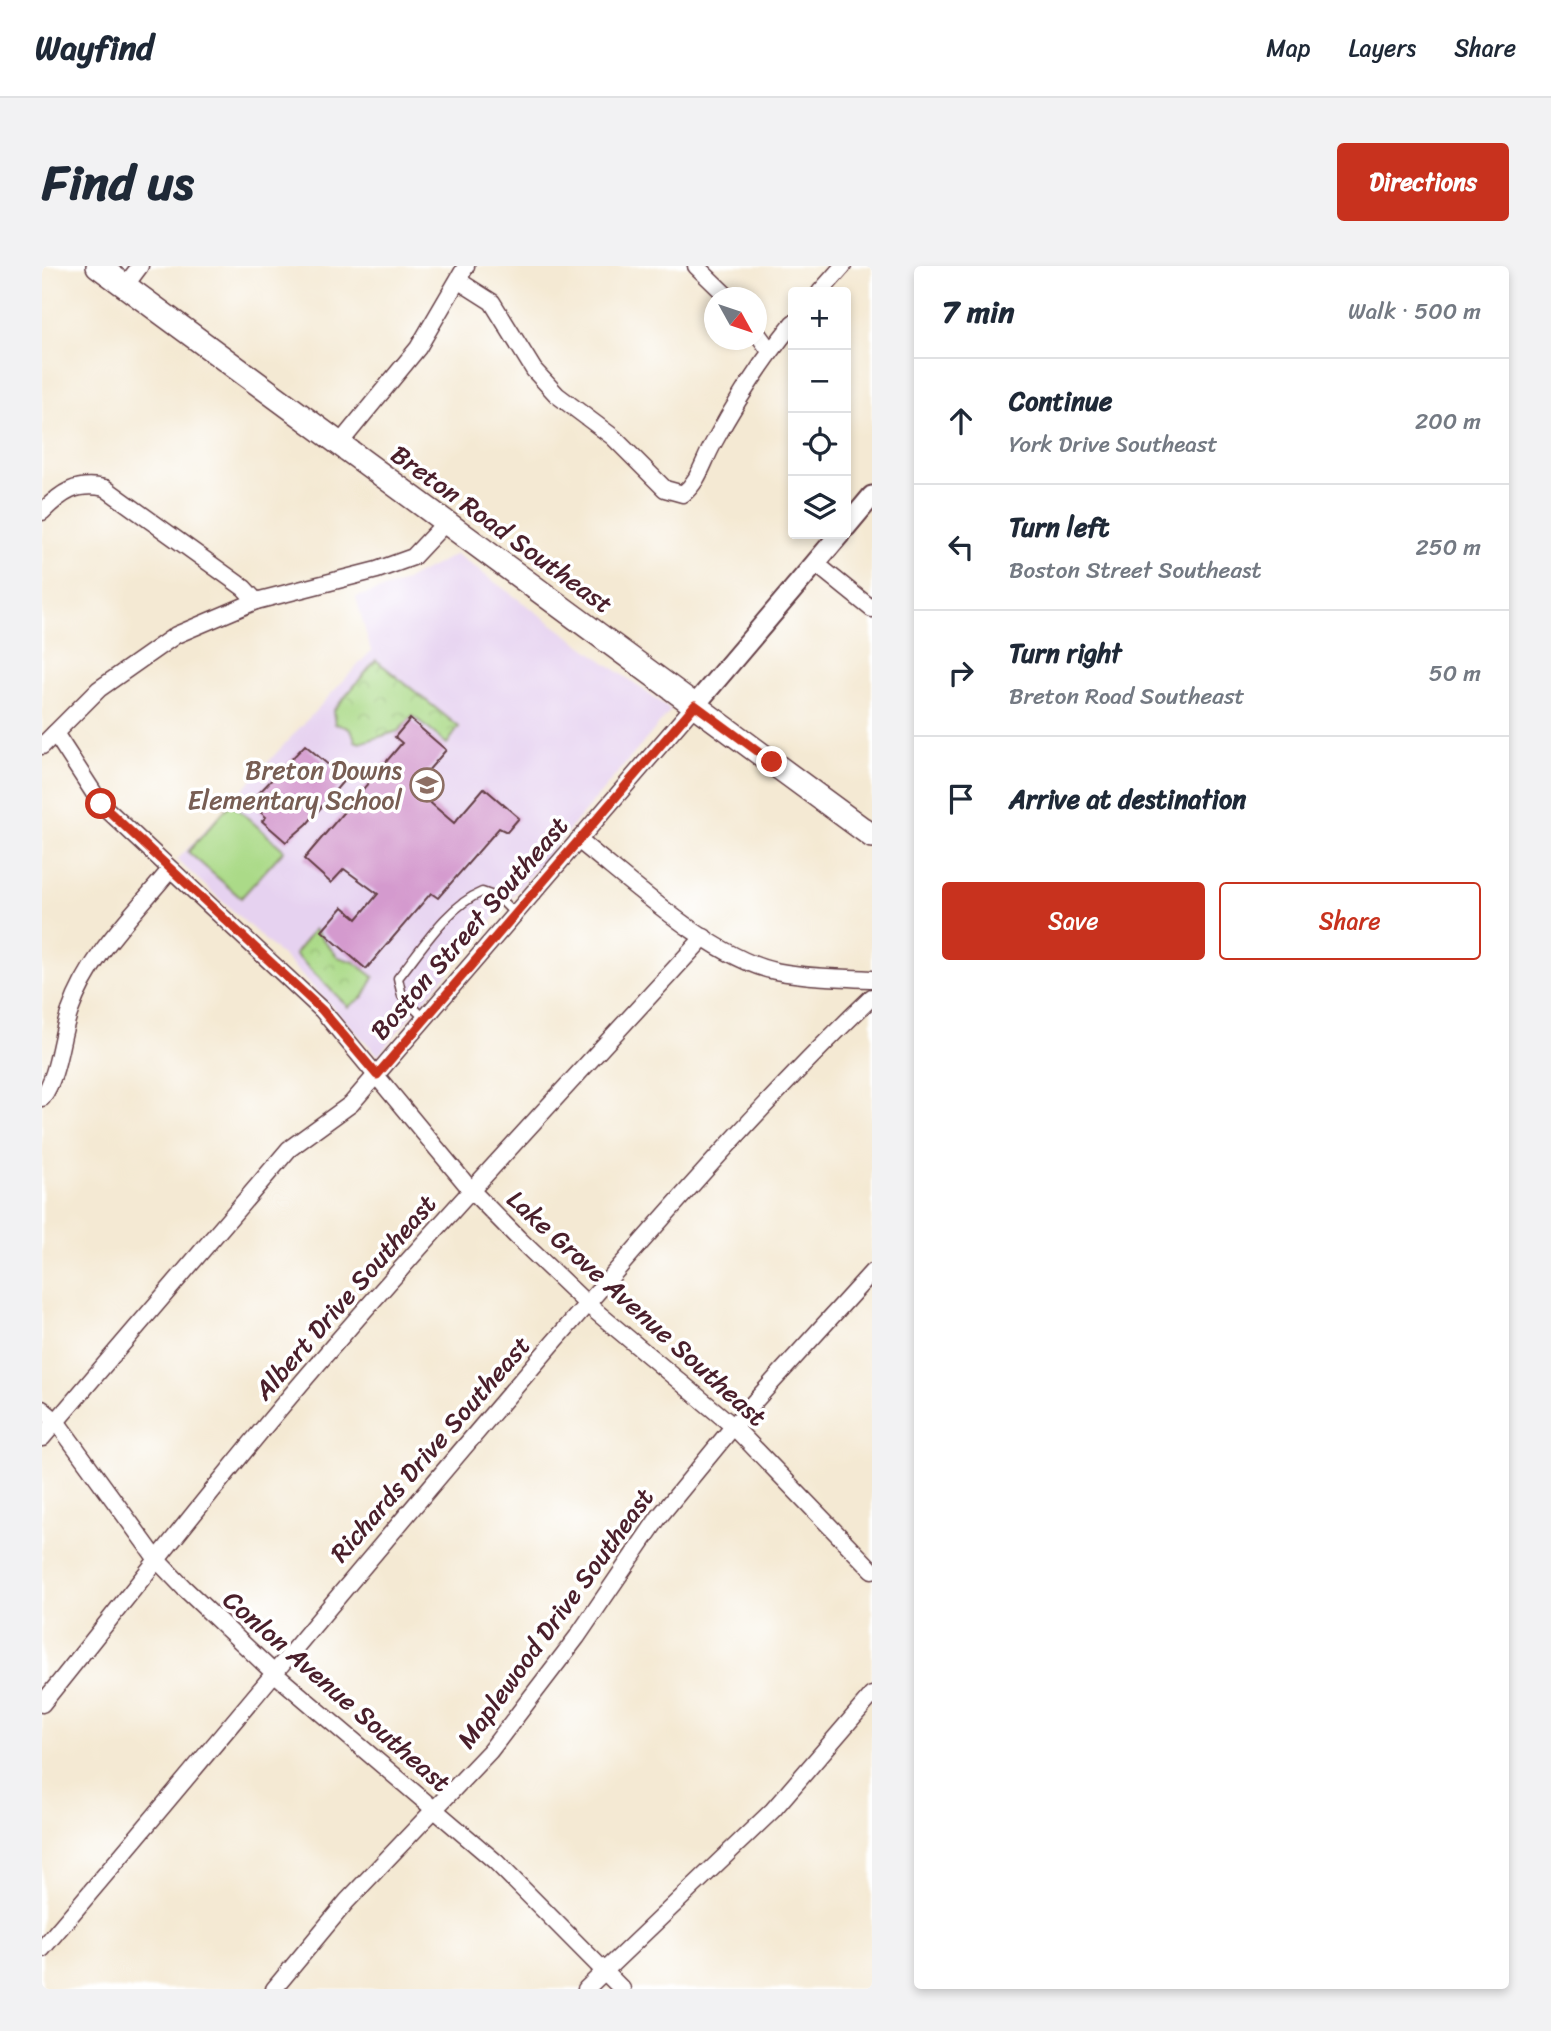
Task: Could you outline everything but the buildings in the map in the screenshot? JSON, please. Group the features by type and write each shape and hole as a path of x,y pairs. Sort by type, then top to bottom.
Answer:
{"main road":[{"name":"Breton Road Southeast","path":"99,266 872,836"}],"street":[{"path":"125,286 140,266"},
{"path":"696,266 718,287"},
{"path":"824,287 843,266"},
{"path":"340,443 418,348 463,273 492,302 534,370 557,395 613,437 665,489 683,494 694,485 712,446 770,351 788,329"},
{"path":"767,347 770,351"},
{"path":"42,512 72,487 89,485 105,488 244,588 256,601"},
{"path":"851,521 872,496"},
{"path":"42,746 99,689 176,635 256,601 377,570 413,557 445,523"},
{"name":"Boston Street Southeast","path":"42,1438 289,1149 351,1104 377,1075 836,539"},
{"path":"815,564 872,610"},
{"name":"Lake Grove Avenue Southeast","path":"55,733 101,804 169,871 322,1010 471,1190 587,1304 733,1426 872,1570"},
{"path":"578,840 704,937 773,970 872,979"},
{"path":"42,1098 59,1059 69,1012 87,972 169,871"},
{"name":"Albert Drive Southeast","path":"42,1704 258,1435 471,1190 704,937"},
{"name":"Richards Drive Southeast","path":"42,1949 439,1473 808,1058 872,997"},
{"name":"Maplewood Drive Southeast","path":"274,1989 347,1901 491,1751 536,1694 659,1517 733,1426 872,1272"},
{"name":"Conlon Avenue Southeast","path":"42,1409 56,1421 158,1561 274,1673 496,1863 622,1989"},
{"path":"586,1989 773,1810 872,1695"}],"lane":[{"path":"425,1019 402,996 398,978 434,935 467,899 482,892 499,898 515,914"}],"shaded area":[{"name":"Breton Downs Elementary School","path":"456,554 671,710 378,1055 290,963 177,860 371,651 356,597 397,585"}],"green space":[{"path":"376,660 459,727 447,744 413,716 398,731 360,743 355,741 349,729 335,724 333,711"},
{"path":"231,803 284,850 241,898 188,852"},
{"path":"314,929 338,957 354,962 374,977 364,996 348,1007 295,954"}],"place":[{"name":"Breton Downs Elementary School","path":"427,785"}],"route":[{"path":"101,804 127,832 322,1010 377,1075 695,705 772,762"}]}
